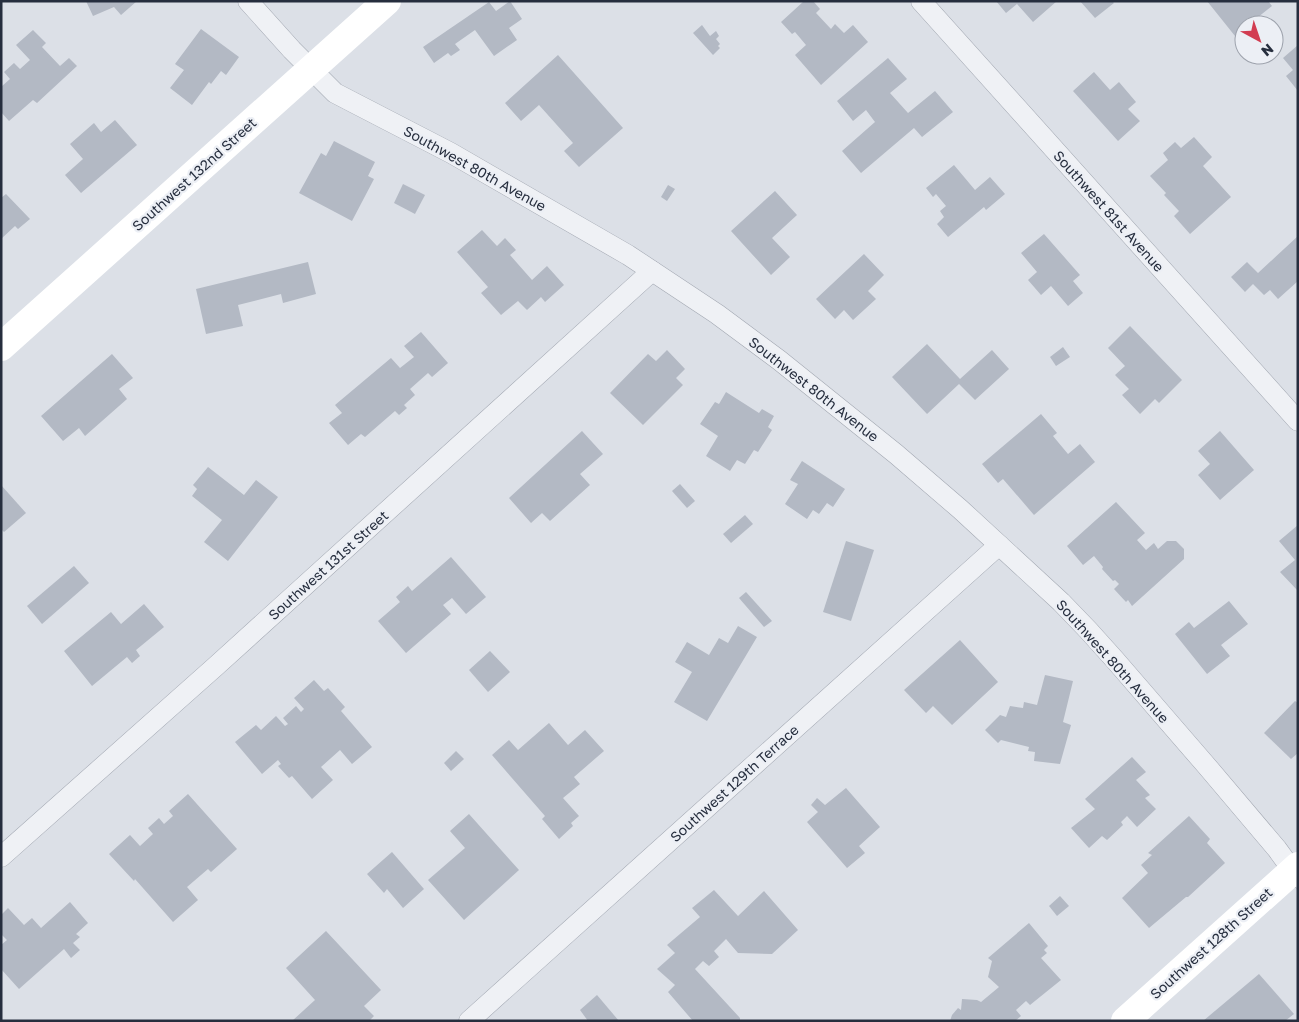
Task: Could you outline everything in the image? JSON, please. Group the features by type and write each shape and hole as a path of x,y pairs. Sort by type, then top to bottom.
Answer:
{"street":[{"name":"Southwest 80th Avenue","path":"248,1 292,50 335,93 459,158 605,241 652,271 717,314 794,372 896,454 960,509 1061,602 1116,660 1296,872"},
{"name":"Southwest 132nd Street","path":"1,346 387,1"},
{"name":"Southwest 81st Avenue","path":"921,1 1298,421"},
{"name":"Southwest 131st Street","path":"1,857 223,660 652,271"},
{"name":"Southwest 129th Terrace","path":"470,1021 999,545"},
{"name":"Southwest 128th Street","path":"1125,1021 1296,872"}],"building":[{"path":"86,1 137,1 121,15 114,7 93,16"},
{"path":"510,1 522,19 509,28 517,40 494,56 475,30 455,44 460,50 451,56 448,53 434,63 423,47 489,2 496,11"},
{"path":"804,1 813,1 820,9 816,13 831,29 835,24 844,33 853,25 868,42 821,85 795,55 806,45 795,32 792,34 781,22"},
{"path":"996,1 1057,1 1033,22 1017,4 1006,13"},
{"path":"1080,1 1112,1 1114,3 1095,18"},
{"path":"1207,1 1268,1 1272,6 1261,15 1234,15 1234,35"},
{"path":"702,25 710,36 716,31 719,36 716,39 720,44 718,46 720,48 713,55 693,33"},
{"path":"201,29 239,57 226,75 221,71 211,84 209,82 192,105 170,88 184,70 175,64"},
{"path":"33,30 46,43 42,47 60,66 69,58 77,66 37,103 33,100 9,121 1,112 1,87 10,79 4,72 14,63 20,69 30,60 16,45"},
{"path":"1298,45 1298,91 1286,76 1293,70 1284,57"},
{"path":"558,55 623,128 579,167 564,151 573,143 539,105 521,121 505,103"},
{"path":"888,58 907,79 890,93 908,113 935,91 953,112 922,137 914,128 861,173 842,151 875,122 866,110 853,121 837,101"},
{"path":"1094,72 1110,90 1119,82 1136,102 1128,109 1140,121 1118,141 1073,91"},
{"path":"115,120 137,145 81,193 65,175 83,159 70,144 94,123 101,132"},
{"path":"1194,137 1212,157 1203,166 1231,197 1190,234 1174,216 1179,211 1150,176 1168,160 1163,153 1175,142 1181,148"},
{"path":"334,141 375,162 368,176 374,179 352,221 299,193 321,153 326,156"},
{"path":"954,165 975,190 990,177 1005,194 986,210 984,207 948,237 937,224 944,217 940,211 946,206 936,194 933,197 926,188"},
{"path":"403,184 425,195 415,214 394,203"},
{"path":"668,185 675,189 667,201 661,197"},
{"path":"775,191 797,215 772,238 790,257 771,275 731,231"},
{"path":"6,194 30,219 18,229 15,226 1,239 1,198"},
{"path":"482,230 497,246 505,238 516,250 510,255 532,280 547,266 564,285 545,302 541,297 527,310 518,301 501,315 481,293 488,287 457,252"},
{"path":"1044,234 1080,275 1073,281 1083,293 1068,306 1051,286 1041,295 1028,280 1037,272 1021,253"},
{"path":"1298,236 1298,281 1278,299 1270,290 1264,295 1253,284 1245,292 1231,277 1247,262 1258,273"},
{"path":"864,254 884,275 868,291 876,299 853,320 844,310 835,319 816,299"},
{"path":"308,262 316,294 283,303 281,294 238,305 243,326 206,334 196,289"},
{"path":"1130,326 1182,380 1159,403 1155,399 1140,414 1122,395 1129,389 1115,375 1125,366 1108,348"},
{"path":"421,332 448,363 432,377 428,373 410,389 415,395 404,405 407,408 399,415 395,411 365,437 361,434 348,445 329,423 342,413 335,405 391,358 400,368 414,357 404,346"},
{"path":"927,344 960,379 992,350 1009,369 975,400 959,384 927,414 892,377"},
{"path":"1063,347 1070,357 1056,366 1050,357"},
{"path":"667,350 685,369 676,378 683,385 643,425 610,393 648,354 656,361"},
{"path":"112,354 133,378 119,389 127,399 85,436 79,428 63,441 41,416"},
{"path":"726,392 759,413 762,409 774,416 768,427 772,430 758,452 754,450 745,464 737,460 730,471 706,456 718,436 700,424 715,402 719,404"},
{"path":"1041,414 1057,433 1053,436 1068,454 1080,444 1095,462 1034,515 1003,479 998,483 982,464"},
{"path":"582,431 603,454 580,474 590,485 550,521 542,513 531,523 509,498"},
{"path":"1220,431 1254,470 1220,500 1198,475 1210,464 1198,451"},
{"path":"802,461 845,489 833,507 827,503 819,514 813,510 807,519 785,504 798,484 790,480"},
{"path":"208,467 244,495 256,480 278,497 228,561 204,542 222,520 192,496 197,489 193,485"},
{"path":"680,484 695,501 687,508 672,491"},
{"path":"1,485 26,513 4,532 1,529"},
{"path":"1116,502 1145,533 1137,540 1146,550 1154,543 1158,549 1167,541 1176,541 1184,549 1184,559 1132,606 1128,600 1126,602 1114,589 1119,584 1115,580 1113,581 1102,569 1103,567 1094,556 1083,565 1067,546"},
{"path":"745,515 753,524 731,543 723,534"},
{"path":"1298,525 1298,591 1280,572 1295,560 1279,541"},
{"path":"846,541 874,550 851,621 823,612"},
{"path":"451,557 486,597 466,614 452,598 443,605 451,614 406,653 378,621 400,602 396,597 408,586 412,591"},
{"path":"74,566 89,583 42,624 27,606"},
{"path":"746,592 772,621 764,627 739,598"},
{"path":"1229,601 1248,624 1221,645 1230,656 1207,674 1175,634 1189,622 1194,628"},
{"path":"144,604 164,627 136,650 140,656 132,663 127,657 92,686 64,651 111,612 121,624"},
{"path":"738,626 757,637 707,721 674,702 692,672 675,662 687,642 709,655 719,638 728,643"},
{"path":"960,640 998,682 952,725 933,706 926,713 904,690"},
{"path":"490,651 510,672 488,692 469,670"},
{"path":"1045,675 1073,681 1063,722 1071,725 1060,764 1034,761 1035,752 1028,751 1029,747 1001,740 998,743 985,730 1000,715 1006,717 1010,706 1023,708 1024,702 1037,705"},
{"path":"314,680 324,691 328,688 345,707 341,711 372,747 352,764 340,750 321,767 333,780 312,799 292,776 289,778 278,766 281,764 278,760 262,774 235,742 256,725 261,730 276,716 285,726 288,724 283,718 296,706 301,712 304,709 294,698"},
{"path":"1295,701 1298,703 1298,753 1291,759 1264,733"},
{"path":"549,723 568,745 585,730 604,751 574,777 580,784 563,798 579,816 571,823 573,826 559,839 542,819 545,816 492,755 509,740 518,750"},
{"path":"456,751 464,759 451,771 444,763"},
{"path":"1132,757 1146,772 1136,780 1150,795 1145,798 1156,809 1137,827 1127,816 1121,822 1123,825 1107,840 1102,836 1089,848 1071,828 1095,809 1085,799"},
{"path":"846,788 880,827 859,846 865,853 847,868 807,822 818,812 811,805 817,798 825,805"},
{"path":"188,794 237,849 211,872 208,869 187,887 198,900 173,922 135,879 134,881 109,854 130,835 140,846 153,834 148,828 159,818 164,824 173,816 169,811"},
{"path":"469,814 519,870 464,920 428,880 465,848 450,831"},
{"path":"1189,816 1210,839 1207,843 1225,863 1188,897 1149,928 1122,898 1148,873 1141,865 1152,855 1148,853"},
{"path":"392,852 424,889 403,908 387,889 384,893 367,874"},
{"path":"714,890 738,916 764,891 798,930 772,954 738,953 726,939 714,951 719,957 709,966 703,961 695,969 740,1018 740,1021 693,1021 668,992 675,985 657,969 675,953 667,945 700,917 692,908"},
{"path":"1060,896 1069,906 1057,916 1049,906"},
{"path":"70,902 88,923 76,934 80,937 73,943 80,950 71,958 64,949 19,989 1,969 1,945 7,940 1,934 1,915 8,908 24,925 32,918 41,928"},
{"path":"1029,923 1048,946 1044,950 1047,953 1041,958 1061,980 1030,1005 1026,1001 1016,1010 1021,1016 1015,1021 950,1021 958,1008 961,1010 962,999 981,1002 999,987 988,977 992,961 988,958"},
{"path":"326,931 381,990 364,1006 374,1016 369,1021 292,1021 315,1000 286,968"},
{"path":"1259,974 1294,1014 1285,1021 1203,1021"},
{"path":"597,995 619,1021 588,1021 580,1010"}]}
